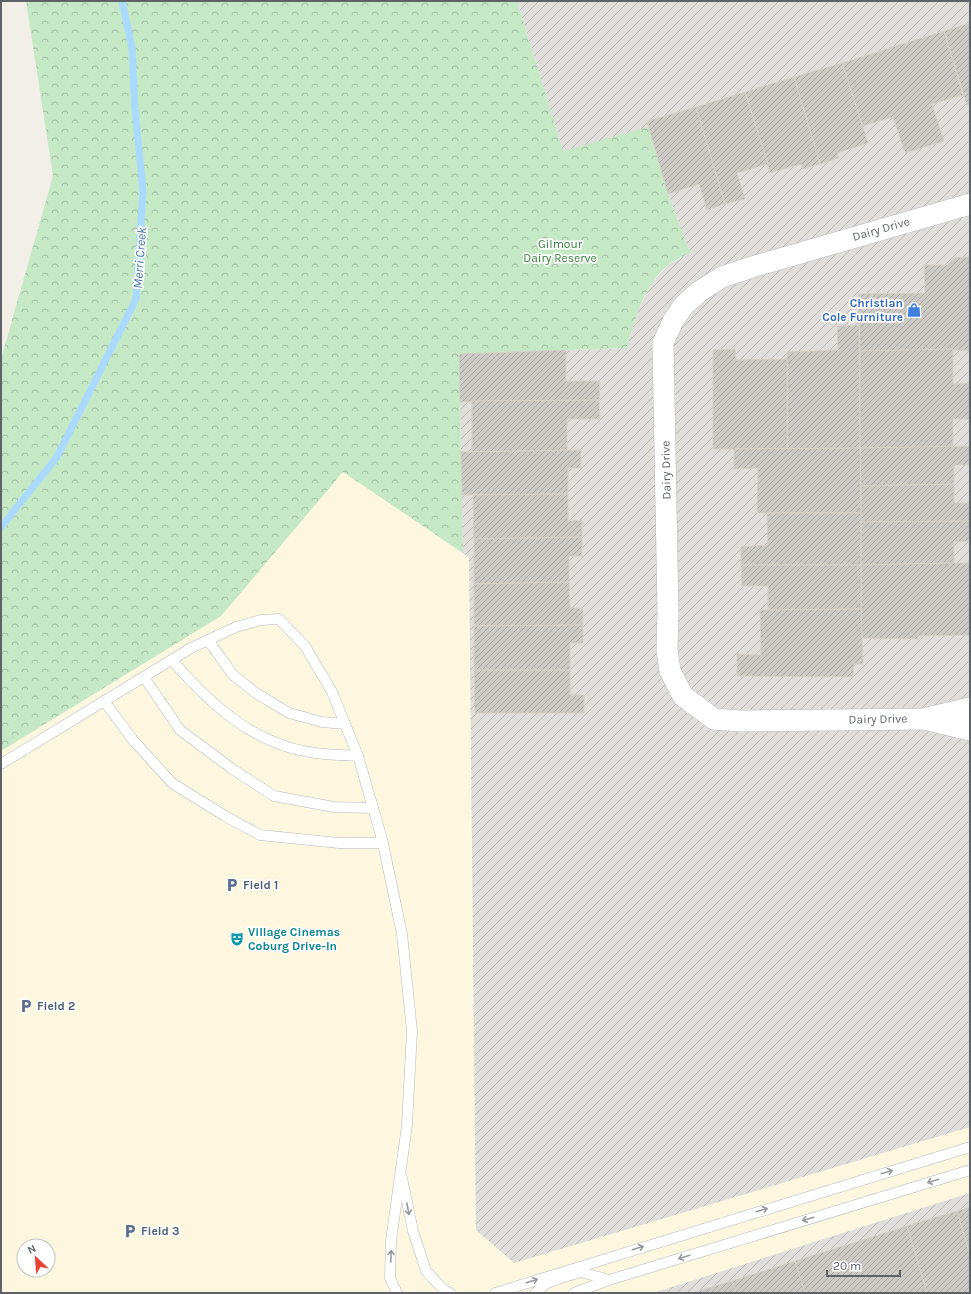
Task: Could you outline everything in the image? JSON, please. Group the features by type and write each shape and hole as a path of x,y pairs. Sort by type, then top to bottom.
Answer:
{"street":[{"name":"Dairy Drive","path":"970,204 722,277 700,291 684,305 673,321 663,343 668,612 667,650 670,671 683,696 714,719 740,721 923,719 970,708"},
{"name":"Dairy Drive","path":"923,719 970,730"}],"lane":[{"path":"1,764 191,648 236,627 261,620 279,619 305,646 332,692 358,756 383,843 402,934 412,1031 407,1125 391,1241 390,1278 397,1293"},
{"path":"208,640 233,675 256,693 289,712 322,722 345,724"},
{"path":"172,660 191,682 220,709 249,730 276,744 309,752 358,756"},
{"path":"144,677 180,730 231,768 274,796 334,807 373,808"},
{"path":"104,701 133,740 172,783 225,816 260,835 339,843 383,843"},
{"path":"495,1293 970,1147"},
{"path":"400,1170 413,1231 426,1271 444,1290 450,1293"},
{"path":"574,1293 609,1280 970,1170"},
{"path":"535,1293 547,1283 581,1272 609,1280"}],"shaded area":[{"path":"517,1 970,1 970,1127 514,1263 476,1230 469,558 463,553 459,354 627,348 636,315 651,284 668,265 692,252 688,247 668,194 563,151"},
{"name":"Village Cinemas Coburg Drive-In","path":"343,471 469,558 476,1230 514,1263 970,1127 970,1193 653,1293 1,1293 1,751 221,616"},
{"path":"970,1193 970,1293 653,1293"}],"green space":[{"name":"Gilmour Dairy Reserve","path":"26,1 517,1 563,151 648,127 668,194 688,247 692,252 670,264 652,283 641,304 627,348 459,354 463,553 343,472 221,616 1,751 1,359 53,176"}],"building":[{"path":"970,23 970,104 967,105 944,31"},
{"path":"944,31 963,95 932,104 944,141 905,153 893,117 862,126 842,63"},
{"path":"842,63 868,143 837,153 839,158 820,164 794,77"},
{"path":"794,77 820,164 803,169 801,164 770,173 745,92"},
{"path":"745,92 768,164 737,173 745,199 725,204 696,107"},
{"path":"696,107 725,204 707,210 699,184 668,194 647,121"},
{"name":"Christian Cole Furniture","path":"970,257 970,350 860,351 858,294 925,293 924,265 947,265 954,258"},
{"path":"859,325 860,448 787,449 787,352 838,350 837,326"},
{"path":"735,349 736,360 787,359 787,449 713,449 713,350"},
{"path":"953,349 953,384 970,383 970,419 953,419 953,447 860,448 860,351"},
{"path":"566,350 566,381 600,381 599,400 460,402 459,354"},
{"path":"599,400 600,419 567,419 567,450 472,452 472,401"},
{"path":"970,446 970,465 954,465 954,484 861,486 860,448"},
{"path":"860,448 861,513 757,513 758,468 734,469 734,449"},
{"path":"581,450 581,468 568,468 568,494 462,495 461,452"},
{"path":"954,484 954,503 970,503 970,521 861,522 861,486"},
{"path":"568,494 568,521 582,520 582,537 474,539 473,495"},
{"path":"767,513 861,513 861,565 741,565 741,547 768,545"},
{"path":"970,521 970,541 954,542 954,563 861,565 861,522"},
{"path":"582,537 582,556 569,556 569,582 474,584 474,539"},
{"path":"970,563 970,635 918,636 918,639 861,638 861,565"},
{"path":"741,565 861,565 861,609 768,610 768,586 742,586"},
{"path":"569,582 570,608 583,608 583,625 474,626 474,584"},
{"path":"861,609 863,664 854,664 853,677 737,676 737,654 761,655 760,610"},
{"path":"583,625 583,643 570,643 570,670 474,670 474,626"},
{"path":"474,670 570,670 570,695 584,695 584,713 475,713"},
{"path":"970,1207 970,1255 957,1211"},
{"path":"957,1211 970,1255 970,1293 927,1293 907,1226"},
{"path":"907,1226 927,1293 805,1293 795,1261"},
{"path":"795,1261 805,1293 736,1293 732,1281"},
{"path":"732,1281 736,1293 692,1293"}],"waterway":[{"name":"Merri Creek","path":"1,527 57,457 136,299 143,191 135,109 132,48 122,1"}],"place":[{"name":"Christian Cole Furniture","path":"914,310"},
{"name":"Field 1","path":"232,885"},
{"name":"Village Cinemas Coburg Drive-In","path":"237,939"},
{"name":"Field 2","path":"26,1006"},
{"name":"Field 3","path":"130,1231"}]}
